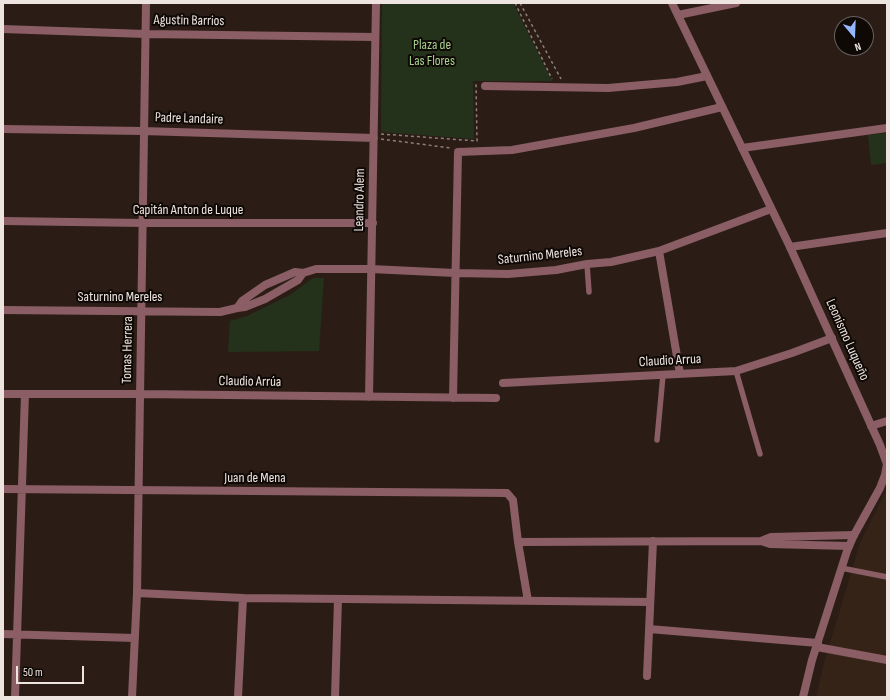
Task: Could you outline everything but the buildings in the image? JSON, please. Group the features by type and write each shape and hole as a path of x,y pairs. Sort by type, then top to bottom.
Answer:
{"street":[{"name":"Tomas Herrera","path":"132,697 137,593 146,3"},
{"name":"Leandro Alem","path":"369,397 371,269 376,136 374,36 376,3"},
{"name":"Leonismo Luqueño","path":"672,3 790,247 884,454 887,466 880,488 849,546 841,568 803,697"},
{"path":"678,15 736,3"},
{"name":"Agustin Barrios","path":"3,29 145,34 374,36"},
{"path":"485,86 608,88 677,82 707,76"},
{"path":"453,398 458,152 512,150 634,128 722,107"},
{"path":"742,148 887,128"},
{"name":"Padre Landaire","path":"3,129 376,136"},
{"name":"Saturnino Mereles","path":"237,308 242,301 271,281 295,272 303,273 316,269 371,269 508,274 556,270 587,264 611,262 659,250 772,209"},
{"name":"Capitán Anton de Luque","path":"3,221 143,223 373,223"},
{"path":"790,247 887,232"},
{"path":"659,250 680,374"},
{"name":"Saturnino Mereles","path":"3,310 142,310 220,312 245,307 275,294 298,280 303,273"},
{"name":"Claudio Arrua","path":"503,384 736,371 832,338"},
{"name":"Claudio Arrúa","path":"3,394 496,398"},
{"path":"15,697 25,394"},
{"path":"871,426 887,421"},
{"name":"Juan de Mena","path":"3,489 507,493 513,500 518,542"},
{"path":"761,541 771,537 854,535"},
{"path":"528,601 518,542 761,541 770,544 849,546"},
{"path":"647,676 653,542"},
{"path":"137,593 244,598 650,602"},
{"path":"238,697 244,598"},
{"path":"335,697 338,599"},
{"path":"649,629 818,645 887,660"},
{"path":"3,634 134,638"}],"lane":[{"path":"587,264 589,292"},
{"path":"736,371 760,454"},
{"path":"657,440 663,375"},
{"path":"841,568 887,577"}],"path":[{"path":"515,3 554,83"},
{"path":"520,3 566,88"},
{"path":"376,136 476,141 476,83"},
{"path":"376,136 445,146 458,152"}],"shaded area":[{"path":"887,489 887,697 816,697 824,663 860,543"}],"green space":[{"name":"Plaza de Las Flores","path":"382,3 513,3 552,81 473,81 474,139 381,132"},
{"path":"887,133 887,163 871,165 868,135"},
{"path":"313,278 324,278 319,351 228,352 230,321 247,316 290,295"}]}
